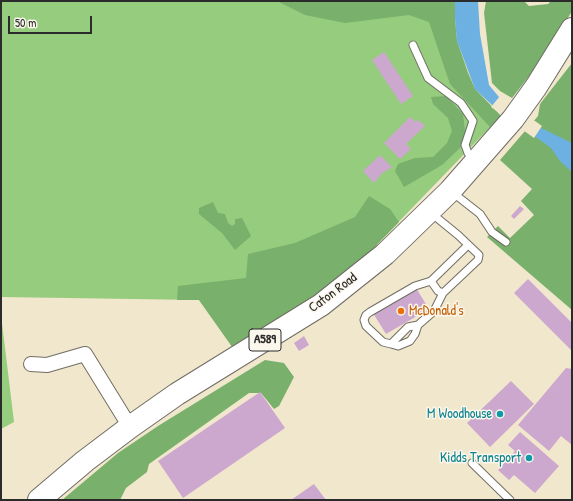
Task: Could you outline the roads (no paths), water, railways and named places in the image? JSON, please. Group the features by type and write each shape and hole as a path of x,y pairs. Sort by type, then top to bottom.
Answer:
{"main road":[{"name":"Caton Road","path":"38,500 85,460 130,427 177,394 326,301 385,254 430,212 477,162 524,104 570,38"}],"street":[{"path":"31,364 47,365 85,354 130,427"}],"lane":[{"path":"414,44 428,78 461,102 473,121 465,145 468,152 477,162"},
{"path":"450,191 480,214 492,232 506,242"},
{"path":"391,344 408,327 418,325 434,310 443,293 478,260 479,255 468,244 430,212"},
{"path":"418,325 416,334 410,341 398,346 383,342 366,326 364,320 366,315 415,286 431,281 468,244"},
{"path":"431,281 438,291 443,293"},
{"path":"472,463 510,500"}],"water":[{"path":"455,1 478,1 480,34 489,85 499,97 541,128 572,143 572,172 560,161 551,148 493,106 475,89 457,41"}],"place":[{"name":"McDonald's","path":"401,311"},
{"name":"M Woodhouse","path":"500,414"},
{"name":"Kidds Transport","path":"529,458"}]}
